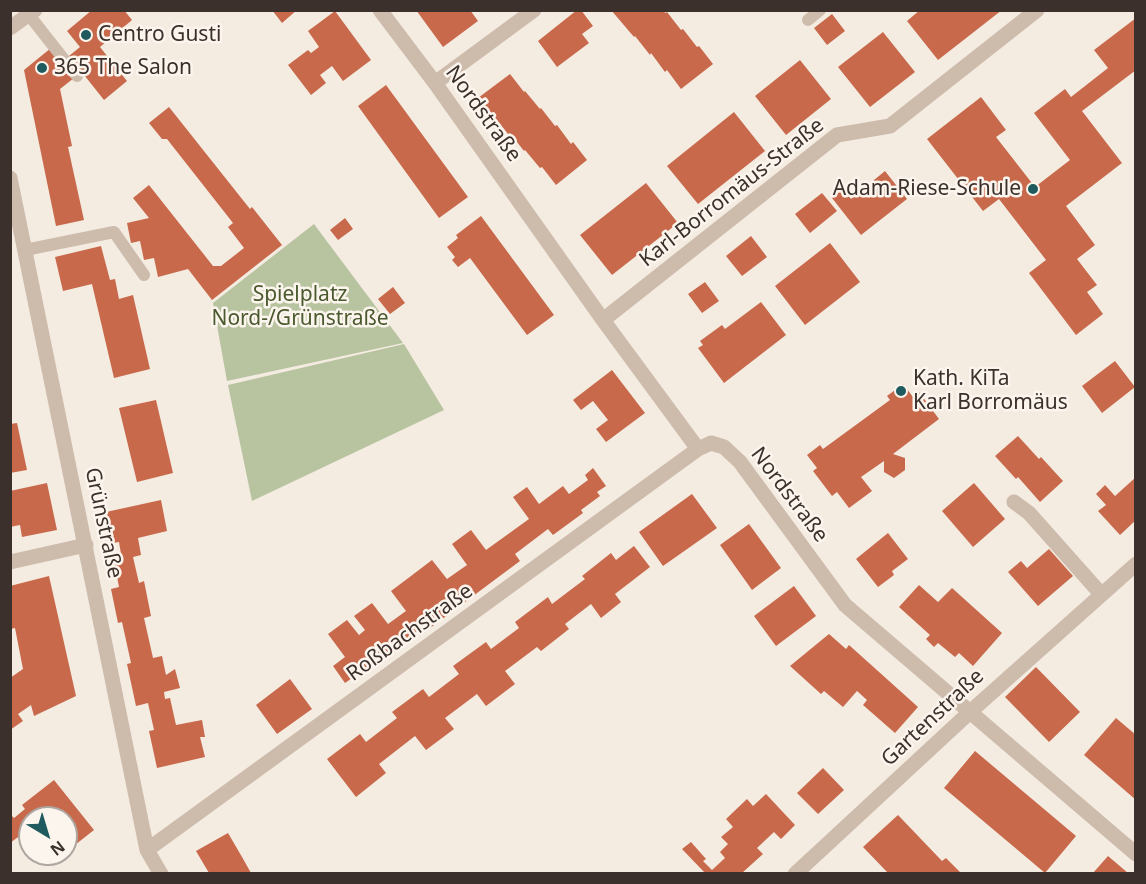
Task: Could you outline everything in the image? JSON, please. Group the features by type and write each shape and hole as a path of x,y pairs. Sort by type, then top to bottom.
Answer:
{"street":[{"name":"Nordstraße","path":"380,10 698,449 711,443 724,447 740,462 845,605 1136,854"},
{"path":"435,83 534,10"},
{"name":"Karl-Borromäus-Straße","path":"603,320 837,135 890,126 1037,10"},
{"path":"10,28 32,13"},
{"name":"Grünstraße","path":"10,178 147,850 161,873"},
{"name":"Roßbachstraße","path":"147,850 698,449"},
{"path":"1014,502 1029,513 1101,594"},
{"path":"10,562 86,545"},
{"name":"Gartenstraße","path":"795,873 1136,564"}],"lane":[{"path":"808,20 820,10"},
{"path":"32,13 77,76"},
{"path":"25,250 114,232 144,275"}],"green space":[{"name":"Spielplatz Nord-/Grünstraße","path":"314,224 403,343 227,381 213,303"},
{"path":"404,344 444,410 252,501 228,385"}],"building":[{"path":"92,10 124,10 132,20 100,47 127,81 104,100 69,56 80,47 67,31"},
{"path":"272,10 297,10 282,23"},
{"path":"416,10 470,10 478,21 443,47"},
{"path":"577,10 581,10 593,26 582,34 589,43 557,67 538,41"},
{"path":"611,10 664,10 713,64 681,89 667,70 665,72 651,53 650,55"},
{"path":"920,10 1002,10 938,60 907,21"},
{"path":"335,11 371,60 343,81 332,66 320,75 326,83 311,95 288,65 308,50 311,53 319,47 308,31"},
{"path":"832,14 845,31 827,45 814,28"},
{"path":"1136,18 1136,70 1082,111 1122,163 1066,206 1095,245 1077,259 1097,285 1087,292 1103,314 1076,335 1029,273 1046,260 999,199 983,211 927,139 981,97 1006,130 996,137 1035,187 1070,160 1034,113 1065,89 1071,97 1108,68 1094,50"},
{"path":"883,32 915,72 870,107 838,67"},
{"path":"51,48 74,78 60,89 72,146 68,147 84,220 56,226 24,70"},
{"path":"800,60 831,99 786,135 755,96"},
{"path":"510,74 587,160 556,185 478,98"},
{"path":"386,85 468,197 439,218 358,106"},
{"path":"169,107 250,209 252,207 282,245 212,300 188,269 158,277 154,258 144,260 140,241 131,243 127,223 149,218 133,198 149,185 213,266 221,266 244,248 228,227 233,223 167,139 162,139 149,123"},
{"path":"734,112 765,151 698,204 667,166"},
{"path":"885,171 907,199 861,235 832,198 843,189 851,199"},
{"path":"646,183 678,223 612,275 580,235"},
{"path":"822,193 837,211 810,233 795,214"},
{"path":"481,216 554,315 527,335 470,258 458,267 452,260 455,257 447,247 458,238 456,235"},
{"path":"345,218 353,229 338,240 330,230"},
{"path":"751,236 767,257 742,276 726,256"},
{"path":"830,243 860,282 805,325 775,286"},
{"path":"101,246 110,280 115,279 119,299 133,295 150,369 114,378 92,284 63,291 55,257"},
{"path":"705,282 719,301 702,313 688,294"},
{"path":"393,287 405,303 390,314 378,299"},
{"path":"761,302 786,335 724,383 698,348 703,345 700,341 722,325 725,329"},
{"path":"1115,361 1135,387 1102,413 1082,386"},
{"path":"612,370 645,413 606,442 596,429 608,420 593,401 581,410 573,400"},
{"path":"903,384 913,397 919,392 939,419 893,454 905,458 905,470 894,478 884,472 884,461 861,477 872,491 849,508 837,492 832,496 813,471 817,468 807,455 820,445 823,449 890,400 887,396"},
{"path":"156,400 173,473 137,482 119,408"},
{"path":"17,423 27,470 10,473 10,424"},
{"path":"1018,436 1063,481 1040,502 995,456"},
{"path":"593,468 606,486 597,492 600,496 581,510 583,513 553,535 548,529 515,554 520,561 422,634 419,630 394,648 396,651 360,677 358,674 345,683 333,666 345,657 328,634 347,620 359,635 365,630 354,616 372,603 388,624 406,611 391,591 432,560 447,579 467,565 452,544 471,530 486,550 529,519 513,497 527,487 539,504 563,486 569,494 588,480 585,475"},
{"path":"1136,477 1136,520 1120,535 1098,511 1106,505 1096,494 1105,485 1115,496"},
{"path":"47,483 57,530 22,537 20,525 10,527 10,491"},
{"path":"974,483 1005,519 973,547 942,511"},
{"path":"692,494 717,528 663,566 639,532"},
{"path":"161,500 167,531 138,538 141,555 133,557 139,583 144,581 151,616 144,618 153,658 162,656 166,675 175,669 180,688 164,692 165,699 170,698 176,725 202,720 205,737 200,737 205,757 157,768 149,731 154,730 148,703 136,706 127,664 131,663 122,622 118,623 111,589 119,587 114,561 122,560 119,542 113,543 106,512"},
{"path":"749,524 781,568 752,590 720,545"},
{"path":"888,533 908,559 892,571 894,575 878,587 856,559"},
{"path":"634,546 650,567 615,594 621,602 601,618 591,604 565,624 569,629 541,651 537,647 505,671 515,684 486,706 477,694 445,718 454,729 426,750 415,736 379,764 386,773 356,797 327,759 360,734 366,742 397,718 392,712 423,689 429,697 459,674 453,666 486,642 491,649 519,628 515,622 548,597 552,604 585,579 582,576 611,553 616,560"},
{"path":"1049,549 1073,576 1038,606 1008,572 1021,561 1027,568"},
{"path":"49,576 76,696 34,716 31,705 18,714 23,721 10,730 10,678 23,669 15,628 10,629 10,586"},
{"path":"919,585 938,602 952,588 1002,633 973,666 959,653 955,657 938,643 934,647 926,639 930,635 899,607"},
{"path":"794,586 816,616 776,646 754,616"},
{"path":"829,634 846,649 849,645 918,707 895,733 863,705 867,700 857,691 843,707 824,691 821,694 790,666"},
{"path":"1036,667 1080,712 1049,742 1005,697"},
{"path":"290,679 312,709 277,734 256,705"},
{"path":"1116,718 1136,735 1136,800 1084,755"},
{"path":"975,751 1076,836 1045,873 944,788"},
{"path":"823,768 844,790 818,814 797,793"},
{"path":"54,780 75,806 23,806"},
{"path":"766,794 795,825 781,839 774,832 757,848 763,854 742,873 705,873 682,849 691,842 706,859 703,861 712,870 725,858 720,852 728,844 721,837 733,827 726,819 747,799 753,806"},
{"path":"78,810 94,830 78,843"},
{"path":"10,814 14,818 18,815 18,837 10,843"},
{"path":"898,815 942,861 946,858 961,873 888,873 863,847"},
{"path":"228,833 251,873 209,873 196,851"},
{"path":"1108,856 1128,873 1093,873"}],"place":[{"name":"Centro Gusti","path":"86,35"},
{"name":"365 The Salon","path":"42,68"},
{"name":"Adam-Riese-Schule","path":"1033,189"},
{"name":"Kath. KiTa Karl Borromäus","path":"901,391"}]}
